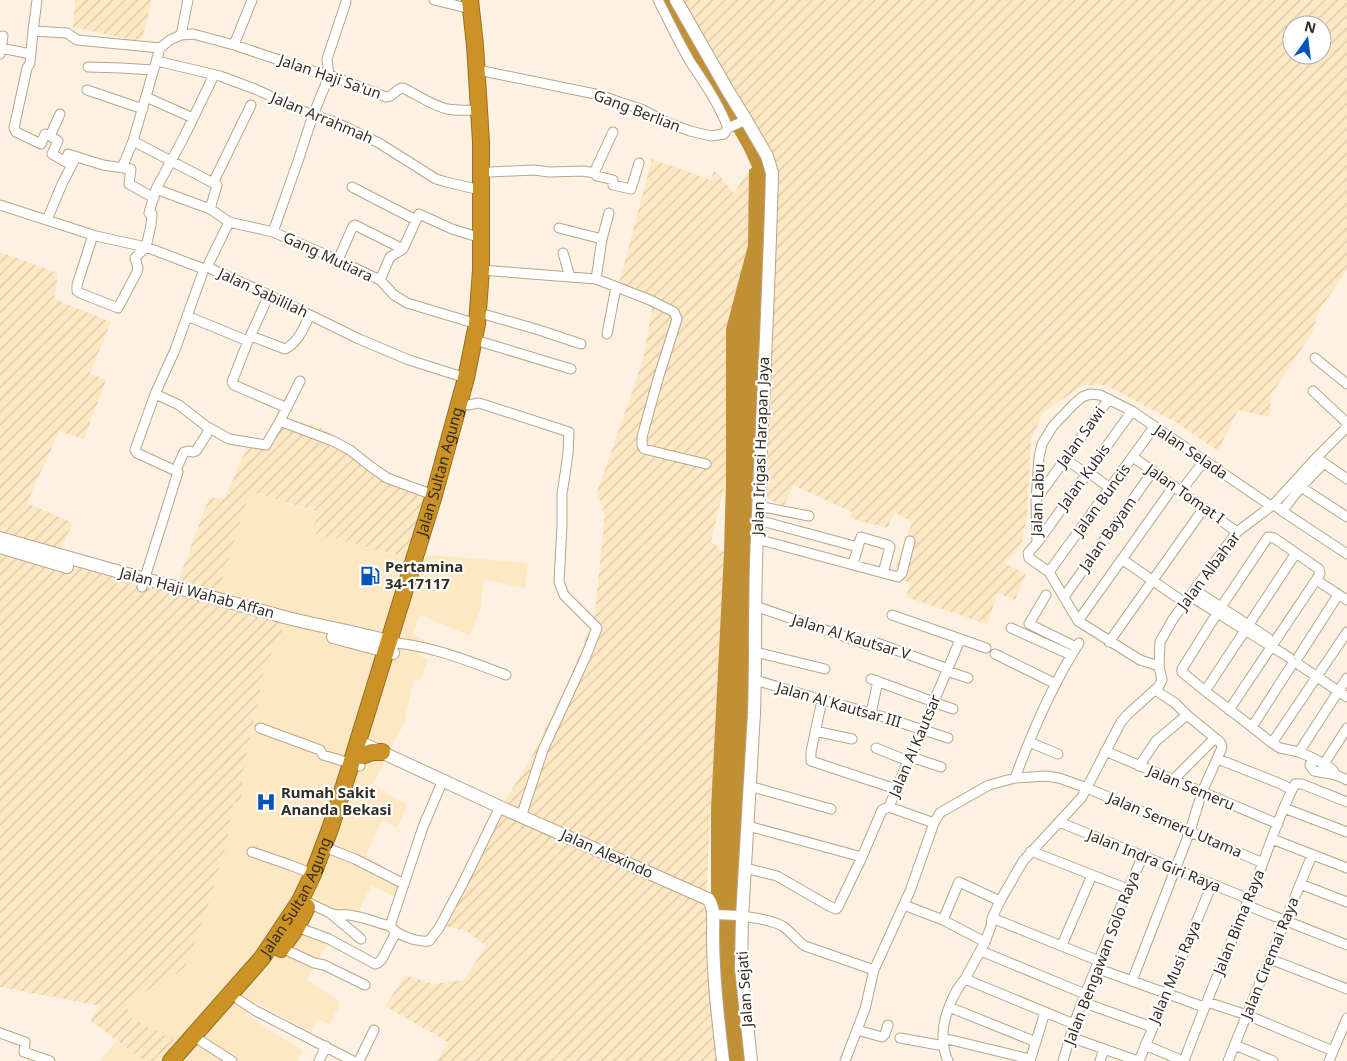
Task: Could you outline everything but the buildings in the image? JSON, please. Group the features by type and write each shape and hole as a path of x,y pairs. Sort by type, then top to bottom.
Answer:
{"highway":[{"name":"Jalan Sultan Agung","path":"185,1061 260,976 282,948 297,926 309,903 332,850 390,647 468,405 482,342 490,172 490,127 484,71 472,3"},
{"name":"Jalan Sultan Agung","path":"472,3 481,142 481,238 486,271"},
{"name":"Jalan Sultan Agung","path":"438,496 482,319"},
{"name":"Jalan Sultan Agung","path":"171,1061 262,958 300,901 313,874 361,752"},
{"path":"361,752 382,752"}],"street":[{"path":"37,0 30,63 27,68 14,128 16,132 41,144 45,134 50,136 58,141 52,154 66,162 68,154 103,165 131,169 129,184 210,209 228,222 206,268 175,350 155,394 135,450 176,470"},
{"path":"122,168 160,48 180,35 188,0"},
{"path":"234,45 252,0"},
{"path":"434,0 472,3"},
{"path":"658,0 722,112 738,124"},
{"name":"Jalan Irigasi Harapan Jaya","path":"676,0 728,91 738,124 766,156 772,173 758,506 755,680 748,826 739,916"},
{"path":"273,232 313,115 329,75 328,59 345,1"},
{"path":"33,31 67,33 77,40 160,48"},
{"name":"Jalan Haji Sa'un","path":"180,35 193,34 234,45 329,75 386,97 391,96 402,87 433,104 446,108 479,110"},
{"path":"3,36 0,50 31,54"},
{"path":"692,60 704,52"},
{"name":"Jalan Arrahmah","path":"157,60 214,75 255,89 368,137 440,180 480,190"},
{"path":"88,68 153,70"},
{"name":"Gang Berlian","path":"484,71 600,95 640,109 666,122 707,135 724,134 738,124"},
{"path":"93,235 77,290 80,293 117,308 120,306 137,272 138,268 135,258 146,247 151,224 152,214 150,213 155,193 214,75"},
{"path":"88,90 142,109"},
{"path":"146,97 194,118"},
{"path":"212,183 251,105"},
{"path":"50,136 60,114"},
{"path":"594,173 614,132"},
{"path":"132,141 217,185 210,209"},
{"path":"47,220 76,156"},
{"path":"490,172 534,170 550,172 584,171 614,180 613,184 629,189 632,188 639,163"},
{"path":"352,187 416,220"},
{"name":"Jalan Sabililah","path":"0,204 93,235 146,247 206,268 270,295 359,339 409,360 466,378"},
{"path":"380,280 390,257 403,250 418,215 421,214 452,229 481,238"},
{"path":"596,279 602,240 609,214"},
{"name":"Gang Mutiara","path":"228,222 273,232 338,260 380,280 394,295 407,303 467,322 482,319 539,330 581,344"},
{"path":"338,260 354,225 403,250"},
{"path":"559,228 602,240"},
{"path":"563,253 570,277"},
{"path":"486,271 596,279 650,300 674,312 677,319 658,379 642,437 642,445 644,449 706,464"},
{"path":"607,334 616,286"},
{"path":"270,295 232,379 234,385 287,408"},
{"path":"187,316 285,349 298,338 310,315"},
{"path":"482,342 571,370"},
{"path":"1315,358 1347,384"},
{"path":"155,394 179,405 210,429 231,440 266,445 300,381"},
{"path":"1313,391 1347,423"},
{"name":"Jalan Labu","path":"1109,399 1096,394 1082,397 1053,426 1045,438 1040,450 1036,500 1037,543 1028,556 1049,572 1078,622 1140,660 1159,666"},
{"name":"Jalan Selada","path":"1109,399 1132,411 1204,461 1347,554"},
{"name":"Jalan Sawi","path":"1036,500 1109,399"},
{"path":"468,405 479,403 566,430 570,434 562,494 559,582 564,595 597,628 543,750 521,817"},
{"name":"Jalan Kubis","path":"1037,543 1132,411"},
{"path":"280,421 333,441 350,450 388,478 438,496"},
{"name":"Jalan Buncis","path":"1049,572 1154,427"},
{"name":"Jalan Albahar","path":"1159,685 1160,642 1173,619 1237,532 1273,505 1320,460 1347,427"},
{"path":"143,584 178,474 176,470 184,452 188,450 196,451 210,429"},
{"name":"Jalan Tomat I","path":"1133,457 1237,532"},
{"path":"1065,459 1110,488"},
{"path":"1282,511 1320,460 1347,479"},
{"path":"1078,622 1122,560 1177,489 1204,461"},
{"name":"Jalan Bayam","path":"1064,597 1153,471"},
{"path":"1301,487 1347,517"},
{"path":"758,506 809,516"},
{"path":"1109,642 1204,508"},
{"path":"758,520 858,547"},
{"path":"853,564 862,537 889,545 883,573"},
{"path":"1229,710 1320,574 1319,569 1274,538 1268,537 1182,668 1182,672 1183,674 1229,710 1252,727 1272,743 1280,748 1299,752 1313,758 1310,763 1311,768 1314,770 1323,768 1346,779"},
{"name":"Jalan Haji Wahab Affan","path":"0,538 143,584"},
{"path":"757,539 898,577 902,573 910,541"},
{"name":"Jalan Haji Wahab Affan","path":"0,547 390,647"},
{"path":"1205,691 1296,553"},
{"path":"1122,560 1153,580 1219,610 1342,690 1347,697"},
{"path":"1316,580 1347,600"},
{"path":"1046,595 1029,624 1075,649"},
{"path":"1252,727 1338,595"},
{"name":"Jalan Al Kautsar V","path":"755,606 869,644 877,643 883,645 968,678"},
{"path":"892,615 986,648"},
{"path":"1010,628 1075,649"},
{"path":"1272,743 1347,632"},
{"name":"Jalan Al Kautsar","path":"934,823 888,807 924,729 960,640"},
{"path":"390,647 416,645 506,675"},
{"path":"1015,778 1029,742 1056,684 1075,649"},
{"path":"755,652 825,669"},
{"path":"995,654 1056,684"},
{"path":"1299,752 1342,690 1347,678"},
{"name":"Jalan Al Kautsar III","path":"755,680 871,713 948,738"},
{"path":"871,713 874,680 953,709"},
{"path":"948,1061 943,1042 949,1007 983,946 1000,901 1023,861 1082,797 1105,751 1127,715 1159,685 1187,715 1220,742 1222,746 1202,792 1190,831 1132,981"},
{"path":"822,700 811,752 811,761 896,789"},
{"path":"1139,766 1156,741 1187,715"},
{"path":"260,728 320,750 324,755 361,752"},
{"path":"1323,768 1347,728"},
{"path":"815,731 852,739"},
{"path":"1173,780 1215,738"},
{"path":"1029,742 1058,754"},
{"path":"876,748 942,767"},
{"name":"Jalan Semeru","path":"1105,751 1278,824"},
{"name":"Jalan Alexindo","path":"382,752 521,817 706,898 718,915"},
{"path":"1218,758 1282,784 1293,787 1302,784 1347,802"},
{"path":"845,1061 865,1008 874,970 904,905 934,823 940,813 989,786 1015,778 1046,776 1060,778 1087,788"},
{"path":"297,926 329,939 375,964 382,960 423,827 443,780"},
{"path":"750,786 831,809"},
{"name":"Jalan Bima Raya","path":"1184,1061 1293,787"},
{"name":"Jalan Semeru Utama","path":"1087,788 1263,863"},
{"path":"309,903 337,916 354,916 427,942 439,928 500,807"},
{"path":"745,868 777,876 829,906 836,908 862,857 882,810 888,807"},
{"path":"1284,808 1347,832"},
{"name":"Jalan Indra Giri Raya","path":"1059,822 1212,884 1285,920 1347,944"},
{"path":"748,826 862,857"},
{"path":"1272,839 1347,868"},
{"path":"332,850 355,859 404,884"},
{"path":"1031,851 1128,889"},
{"path":"252,852 313,874"},
{"name":"Jalan Ciremai Raya","path":"1228,1061 1312,854"},
{"name":"Jalan Bengawan Solo Raya","path":"1064,1061 1074,1024 1097,964 1143,856"},
{"path":"1062,946 1092,875"},
{"path":"943,920 959,882 1000,901"},
{"name":"Jalan Musi Raya","path":"1138,1061 1212,884"},
{"path":"1300,884 1347,902"},
{"path":"904,905 943,920 983,946 1084,998 1152,1027"},
{"path":"330,913 361,939"},
{"path":"723,1061 714,968 718,915 739,916 781,925 805,946 874,970"},
{"name":"Jalan Sejati","path":"739,916 741,971 751,1061"},
{"path":"992,918 1062,946 1132,981 1166,993 1247,1016 1333,1051"},
{"path":"282,948 366,985"},
{"path":"1270,959 1347,989"},
{"path":"965,979 1074,1024"},
{"path":"239,1000 256,1011 354,1061"},
{"path":"949,1007 1036,1042"},
{"path":"900,1038 943,1042 1030,1060 1045,1012"},
{"path":"1329,1061 1347,1018"},
{"path":"857,1030 882,1037 888,1026"},
{"path":"359,1061 374,1030"},
{"path":"0,1033 25,1042 24,1052 50,1061"},
{"path":"1070,1037 1138,1061"},
{"path":"201,1041 232,1061"},
{"path":"1145,1045 1184,1061"},
{"path":"1235,1045 1273,1061"},
{"path":"319,1061 326,1046"},
{"path":"1100,1061 1104,1049"}],"shaded area":[{"path":"75,0 152,0 142,39 133,40 73,27"},
{"path":"676,0 1347,0 1347,270 1318,312 1312,333 1271,395 1270,417 1238,410 1218,451 1177,423 1106,385 1083,385 1043,413 1031,439 1027,517 1020,549 1004,563 1026,574 1015,600 998,593 987,624 906,597 910,583 893,576 912,522 895,512 887,528 850,518 852,512 793,485 784,506 726,480 711,541 724,552 706,898 723,1061 437,1061 448,1042 385,1006 406,975 433,984 464,980 486,946 466,931 440,925 462,872 531,758 572,674 595,612 605,514 597,493 643,360 654,298 619,284 652,159 711,180 714,170 734,193 749,170 766,156"},
{"path":"767,156 742,917 751,1061 723,1061 711,905 711,808 724,552 726,329 748,245 749,170"},
{"path":"0,252 58,273 54,299 111,322 90,373 106,380 84,439 59,431 27,503 73,523 59,553 176,587 209,498 225,498 250,440 268,445 277,415 324,429 381,469 435,491 417,560 312,533 318,512 250,491 217,597 289,615 264,671 243,773 241,802 233,803 227,842 208,906 184,969 136,997 127,1008 131,1018 178,1042 160,1061 144,1061 90,1020 101,1006 0,987"},
{"path":"250,491 318,513 312,533 417,560 433,555 528,563 525,588 484,580 480,610 470,636 420,615 413,634 425,640 419,655 428,660 420,681 414,679 404,724 373,785 407,805 397,828 382,820 366,855 403,880 396,897 371,886 359,910 345,920 309,903 297,927 327,944 307,980 341,1002 330,1024 318,1019 311,1032 253,1001 245,1014 303,1051 297,1061 160,1061 177,1042 131,1018 127,1008 136,997 184,969 208,906 227,842 233,802 241,801 243,773 264,671 289,615 217,597"},
{"path":"116,1041 144,1061 100,1061"}],"waterway":[{"path":"665,0 749,146 758,166 761,180"}],"place":[{"name":"Pertamina 34-17117","path":"370,576"},
{"name":"Rumah Sakit Ananda Bekasi","path":"266,802"}]}
